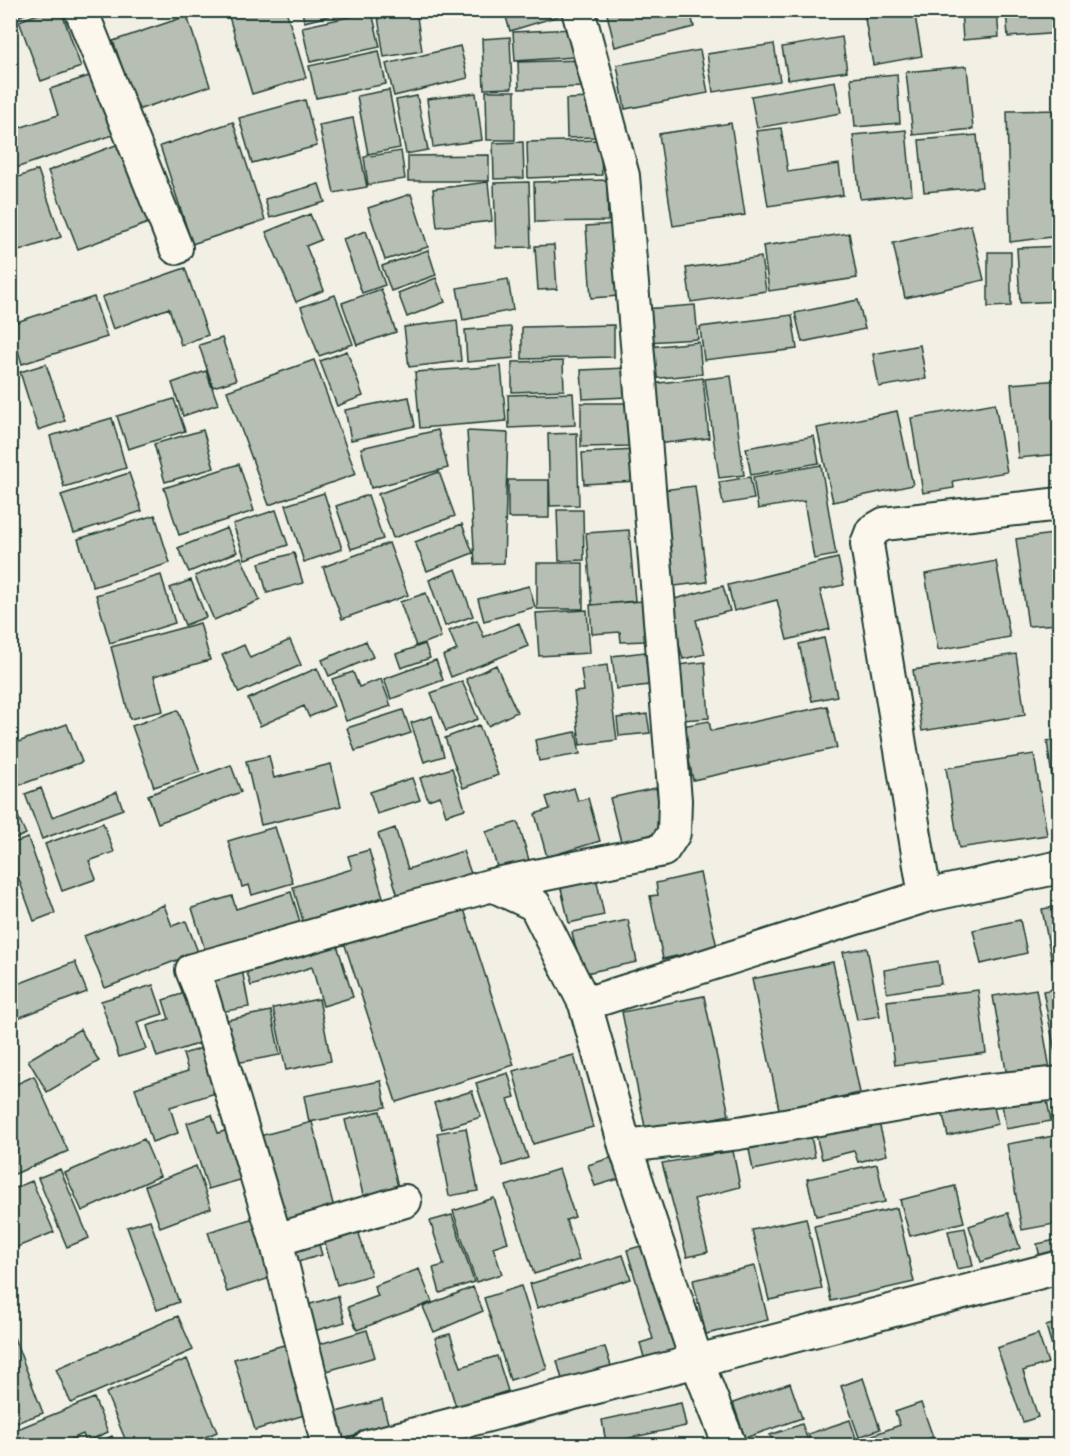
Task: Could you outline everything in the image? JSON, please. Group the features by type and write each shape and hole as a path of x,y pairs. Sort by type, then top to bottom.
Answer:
{"street":[{"path":"81,10 176,248"},
{"path":"327,1446 276,1240 202,995 192,970 492,885 663,850 674,833 675,800 623,176 578,10"},
{"path":"925,896 867,544 872,531 884,524 1059,504"},
{"path":"585,1004 925,896 1059,867"},
{"path":"492,885 535,904 585,1004 625,1146 697,1362 730,1446"},
{"path":"625,1146 739,1133 973,1092 1059,1083"},
{"path":"276,1240 405,1201"},
{"path":"369,1446 1059,1267"}],"building":[{"path":"10,10 35,10 10,20"},
{"path":"49,10 61,10 81,67 41,81 19,21"},
{"path":"227,10 286,10 306,78 252,94"},
{"path":"302,10 354,10 304,22"},
{"path":"377,10 416,10 422,51 384,57"},
{"path":"504,10 565,10 565,14 510,31"},
{"path":"606,10 690,10 694,27 615,47"},
{"path":"877,10 914,10 922,56 873,65 864,13"},
{"path":"961,10 997,10 999,37 963,40"},
{"path":"1006,10 1058,10 1060,33 1008,37"},
{"path":"372,12 380,47 310,62 302,27"},
{"path":"187,16 210,86 137,110 113,41"},
{"path":"573,29 574,57 515,61 513,32"},
{"path":"510,37 512,88 484,89 482,39"},
{"path":"842,37 847,71 788,80 782,47"},
{"path":"774,44 780,81 713,92 707,54"},
{"path":"460,46 468,78 394,96 386,64"},
{"path":"700,50 708,93 625,109 617,65"},
{"path":"379,51 386,84 316,98 309,66"},
{"path":"583,60 584,87 519,89 518,62"},
{"path":"967,66 973,129 913,135 906,72"},
{"path":"897,74 900,123 855,127 851,78"},
{"path":"92,75 113,135 10,170 10,131 58,115 50,89"},
{"path":"835,81 841,113 757,128 751,96"},
{"path":"389,90 400,148 368,154 357,96"},
{"path":"486,91 515,91 515,140 487,140"},
{"path":"476,93 482,140 433,147 427,99"},
{"path":"417,96 428,150 406,154 396,100"},
{"path":"593,98 595,137 567,138 566,99"},
{"path":"305,100 317,146 252,163 239,118"},
{"path":"1060,110 1060,236 1010,242 1007,111"},
{"path":"353,118 367,187 334,193 319,125"},
{"path":"233,122 265,220 192,244 160,146"},
{"path":"731,123 745,215 673,226 659,134"},
{"path":"781,128 788,172 839,164 843,195 768,206 756,131"},
{"path":"906,130 912,194 860,199 853,135"},
{"path":"977,135 982,187 924,192 919,140"},
{"path":"600,140 602,175 528,178 527,142"},
{"path":"523,142 524,178 494,179 493,143"},
{"path":"121,143 151,222 78,249 48,171"},
{"path":"401,151 405,179 368,185 364,157"},
{"path":"489,155 489,181 408,181 408,156"},
{"path":"38,170 61,237 10,254 10,180"},
{"path":"607,180 608,221 535,222 534,182"},
{"path":"488,182 492,221 437,227 433,189"},
{"path":"529,182 531,247 496,248 494,183"},
{"path":"319,184 325,202 270,218 265,199"},
{"path":"411,194 428,247 385,260 368,208"},
{"path":"310,214 321,240 306,246 324,290 296,302 266,232"},
{"path":"614,224 619,296 591,298 586,226"},
{"path":"971,225 984,280 905,298 893,243"},
{"path":"366,231 385,285 362,293 343,239"},
{"path":"849,233 857,278 769,291 763,246"},
{"path":"554,245 557,289 538,290 535,246"},
{"path":"1060,246 1060,301 1020,303 1017,248"},
{"path":"428,250 436,275 391,291 382,266"},
{"path":"988,252 1011,252 1011,306 988,307"},
{"path":"761,257 766,291 691,302 686,268"},
{"path":"185,268 208,335 181,345 169,308 113,329 102,297"},
{"path":"436,278 445,302 407,317 398,293"},
{"path":"508,279 513,310 463,320 457,288"},
{"path":"381,289 396,332 357,345 342,303"},
{"path":"335,295 353,344 319,356 301,307"},
{"path":"94,297 107,337 22,364 10,324"},
{"path":"858,300 865,329 802,342 795,313"},
{"path":"695,305 698,339 646,342 644,309"},
{"path":"792,315 797,349 704,360 700,327"},
{"path":"457,320 461,361 409,367 404,327"},
{"path":"614,325 614,357 522,359 522,327"},
{"path":"511,327 514,358 467,362 465,330"},
{"path":"222,338 236,380 213,387 199,345"},
{"path":"699,342 702,374 650,379 647,347"},
{"path":"920,345 926,379 879,387 873,354"},
{"path":"347,351 363,396 337,406 320,361"},
{"path":"314,360 356,474 269,505 227,391"},
{"path":"563,361 564,390 512,392 512,362"},
{"path":"46,364 65,421 38,430 20,372"},
{"path":"501,366 506,421 420,428 415,372"},
{"path":"626,368 627,397 583,399 581,370"},
{"path":"206,371 218,404 183,416 172,383"},
{"path":"731,376 744,475 719,478 705,379"},
{"path":"703,378 709,438 656,444 650,384"},
{"path":"1060,380 1060,454 1018,458 1011,384"},
{"path":"573,393 575,425 509,428 508,395"},
{"path":"409,397 415,426 351,440 345,410"},
{"path":"174,399 185,431 128,449 117,416"},
{"path":"581,403 632,403 632,446 581,447"},
{"path":"995,403 1007,472 953,481 954,488 923,493 911,418"},
{"path":"897,411 913,485 833,502 817,428"},
{"path":"112,418 126,468 64,487 50,436"},
{"path":"203,430 214,468 165,482 154,444"},
{"path":"438,430 448,468 371,488 361,448"},
{"path":"467,431 508,433 504,563 475,564"},
{"path":"577,433 579,505 550,506 548,434"},
{"path":"814,436 819,463 751,475 746,448"},
{"path":"635,450 637,481 584,484 582,453"},
{"path":"239,464 254,511 179,535 164,488"},
{"path":"821,465 836,555 814,559 804,501 758,509 753,477"},
{"path":"439,472 455,516 393,538 378,494"},
{"path":"129,473 142,511 74,533 61,495"},
{"path":"750,477 754,499 723,504 719,482"},
{"path":"508,480 549,480 549,518 508,518"},
{"path":"695,486 707,582 667,587 654,491"},
{"path":"324,493 342,549 304,562 286,505"},
{"path":"368,495 383,539 351,549 336,506"},
{"path":"276,510 288,545 245,559 233,524"},
{"path":"557,510 583,510 584,560 559,561"},
{"path":"155,515 170,563 93,587 78,539"},
{"path":"462,524 473,553 427,571 415,542"},
{"path":"227,528 237,552 189,572 178,548"},
{"path":"629,530 635,601 592,605 586,533"},
{"path":"1060,533 1060,624 1028,626 1016,539"},
{"path":"389,543 408,595 342,619 323,567"},
{"path":"294,553 303,583 267,593 259,563"},
{"path":"241,557 260,600 214,620 195,576"},
{"path":"838,558 844,585 820,590 830,629 787,640 777,600 734,611 728,585"},
{"path":"996,561 1010,637 938,650 925,574"},
{"path":"537,563 583,563 583,609 537,609"},
{"path":"456,569 473,616 445,626 429,580"},
{"path":"161,575 175,623 110,643 96,595"},
{"path":"191,580 206,617 185,625 170,588"},
{"path":"529,586 535,607 484,621 478,599"},
{"path":"723,586 730,611 696,620 705,654 683,659 667,601"},
{"path":"426,593 441,637 416,646 400,602"},
{"path":"643,601 645,641 621,642 620,632 592,634 590,605"},
{"path":"587,610 590,653 539,656 536,613"},
{"path":"477,620 484,637 519,623 528,646 451,677 443,656 457,650 449,631"},
{"path":"200,623 210,660 154,676 163,711 130,719 111,647"},
{"path":"824,638 837,696 812,701 799,644"},
{"path":"290,640 301,665 239,693 222,655 244,645 250,658"},
{"path":"366,641 373,657 329,676 322,660"},
{"path":"425,644 430,658 401,668 396,654"},
{"path":"645,652 649,685 616,689 612,656"},
{"path":"1016,654 1025,715 922,731 913,670"},
{"path":"436,660 443,680 391,699 384,679"},
{"path":"705,662 709,718 682,720 678,665"},
{"path":"496,665 517,712 488,726 466,679"},
{"path":"607,665 617,740 580,745 574,692 584,691 581,669"},
{"path":"317,668 334,706 309,717 304,706 260,726 248,699"},
{"path":"353,672 359,687 381,679 391,706 346,721 332,679"},
{"path":"462,681 478,719 446,731 431,693"},
{"path":"827,706 837,748 693,780 682,726 709,721 711,731"},
{"path":"178,710 200,772 154,787 132,726"},
{"path":"403,710 411,733 355,751 347,728"},
{"path":"647,714 650,733 619,736 617,718"},
{"path":"432,716 444,756 424,762 411,723"},
{"path":"67,724 82,762 20,785 10,758 10,745"},
{"path":"479,725 498,775 463,788 445,738"},
{"path":"576,732 580,754 539,761 535,740"},
{"path":"1060,739 1060,828 1059,828 1047,741"},
{"path":"1034,754 1047,835 959,848 946,768"},
{"path":"269,756 274,778 331,764 341,806 261,825 246,761"},
{"path":"231,765 241,792 158,823 148,795"},
{"path":"452,768 465,809 446,815 440,796 428,800 420,778"},
{"path":"412,778 420,800 377,814 370,792"},
{"path":"41,788 52,817 117,792 123,809 42,839 25,794"},
{"path":"574,788 578,801 588,798 600,841 547,857 535,814 550,809 546,797"},
{"path":"656,788 666,831 621,842 610,798"},
{"path":"15,810 26,834 12,840 10,812"},
{"path":"518,822 531,867 500,876 486,832"},
{"path":"103,823 114,852 89,861 96,879 62,891 45,844"},
{"path":"275,827 293,883 252,895 249,885 242,887 228,841"},
{"path":"395,828 408,869 463,851 474,882 401,905 378,834"},
{"path":"28,838 55,913 34,921 10,855 10,844"},
{"path":"369,850 383,897 303,921 293,887 352,869 348,856"},
{"path":"700,873 717,947 663,959 650,896 658,895 656,883"},
{"path":"596,877 604,915 569,923 560,884"},
{"path":"291,892 300,922 205,950 192,908 232,896 236,909"},
{"path":"462,903 514,1065 396,1102 341,933"},
{"path":"164,905 172,926 186,921 198,952 105,988 84,936"},
{"path":"1060,906 1060,972 1054,973 1042,909"},
{"path":"628,920 637,962 581,974 572,932"},
{"path":"1020,920 1027,953 981,964 973,930"},
{"path":"334,935 353,997 323,1006 312,967 251,986 244,962"},
{"path":"867,948 880,1016 857,1020 843,952"},
{"path":"938,961 941,984 887,993 884,970"},
{"path":"75,962 87,992 10,1021 10,987"},
{"path":"833,962 860,1093 779,1109 752,979"},
{"path":"241,964 249,1007 215,1013 207,970"},
{"path":"153,985 163,1014 137,1022 146,1049 119,1057 101,1001"},
{"path":"1060,988 1060,1072 1059,1072 1043,991"},
{"path":"1036,989 1051,1075 1008,1082 993,996"},
{"path":"978,990 986,1053 895,1065 887,1001"},
{"path":"191,991 207,1041 157,1057 147,1026 169,1019 163,1000"},
{"path":"704,996 729,1115 646,1132 622,1012"},
{"path":"319,999 331,1061 286,1070 273,1008"},
{"path":"271,1011 280,1055 236,1063 227,1020"},
{"path":"80,1029 99,1061 47,1092 28,1060"},
{"path":"208,1046 222,1091 170,1107 178,1133 152,1142 135,1088 188,1071 183,1054"},
{"path":"574,1055 593,1127 533,1144 513,1071"},
{"path":"508,1073 515,1097 508,1099 528,1158 503,1166 476,1083"},
{"path":"34,1076 68,1151 10,1176 10,1087"},
{"path":"381,1081 386,1107 309,1122 304,1096"},
{"path":"1045,1090 1051,1121 1006,1129 1001,1098"},
{"path":"472,1091 481,1117 442,1129 434,1103"},
{"path":"991,1095 998,1124 948,1136 941,1107"},
{"path":"380,1111 399,1191 364,1199 345,1120"},
{"path":"212,1115 218,1133 231,1129 247,1178 208,1189 187,1123"},
{"path":"878,1119 887,1155 858,1162 854,1151 822,1159 816,1135"},
{"path":"312,1122 334,1208 278,1223 256,1137"},
{"path":"466,1128 478,1191 449,1196 437,1133"},
{"path":"1060,1135 1060,1223 1022,1230 1007,1144"},
{"path":"811,1136 815,1157 753,1170 749,1149"},
{"path":"144,1139 160,1176 82,1211 65,1173"},
{"path":"733,1151 740,1187 694,1199 708,1252 687,1257 662,1163"},
{"path":"623,1154 629,1176 595,1186 588,1165"},
{"path":"877,1164 885,1202 816,1216 807,1179"},
{"path":"196,1166 211,1208 160,1227 145,1186"},
{"path":"60,1169 89,1238 67,1247 38,1178"},
{"path":"559,1169 575,1217 566,1220 579,1260 534,1274 506,1186"},
{"path":"32,1181 54,1232 10,1250 10,1190"},
{"path":"955,1186 964,1222 910,1236 900,1200"},
{"path":"494,1198 508,1242 493,1247 502,1274 476,1282 453,1211"},
{"path":"897,1208 914,1282 831,1301 814,1226"},
{"path":"1008,1213 1020,1248 981,1262 969,1226"},
{"path":"452,1215 474,1282 440,1293 433,1268 444,1265 430,1221"},
{"path":"254,1218 273,1277 227,1292 208,1232"},
{"path":"806,1218 822,1289 769,1300 752,1230"},
{"path":"150,1220 179,1302 157,1310 127,1227"},
{"path":"965,1228 973,1266 957,1269 948,1231"},
{"path":"358,1230 371,1275 337,1285 324,1240"},
{"path":"317,1238 322,1255 294,1263 289,1246"},
{"path":"1060,1239 1060,1258 1041,1262 1037,1244"},
{"path":"651,1243 684,1353 646,1364 640,1343 653,1339 627,1250"},
{"path":"623,1255 631,1279 537,1308 530,1284"},
{"path":"755,1266 768,1320 706,1334 693,1280"},
{"path":"419,1269 432,1302 357,1330 348,1307 378,1296 374,1286"},
{"path":"521,1286 547,1369 510,1380 484,1298"},
{"path":"473,1287 483,1311 434,1332 423,1307"},
{"path":"338,1296 345,1322 314,1331 307,1305"},
{"path":"178,1316 193,1350 71,1403 56,1369"},
{"path":"1060,1322 1060,1358 1056,1359 1046,1326"},
{"path":"10,1327 43,1413 10,1425"},
{"path":"367,1330 375,1357 320,1373 313,1346"},
{"path":"450,1334 461,1367 497,1356 508,1391 456,1407 435,1338"},
{"path":"1038,1334 1048,1363 1023,1371 1038,1417 1023,1422 997,1348"},
{"path":"291,1343 311,1413 255,1430 234,1359"},
{"path":"605,1347 612,1369 563,1383 557,1361"},
{"path":"187,1359 217,1432 184,1446 128,1446 106,1393"},
{"path":"863,1378 880,1429 859,1437 841,1386"},
{"path":"790,1383 802,1418 745,1438 733,1403"},
{"path":"94,1398 108,1432 86,1442 83,1434 56,1446 11,1446 10,1432"},
{"path":"382,1400 389,1427 339,1440 332,1413"},
{"path":"681,1403 686,1426 606,1443 602,1420"},
{"path":"921,1403 933,1437 907,1446 864,1446 862,1439 900,1425 895,1412"},
{"path":"850,1420 856,1438 834,1446 812,1446 808,1434"},
{"path":"802,1424 810,1446 774,1446 770,1435"},
{"path":"112,1436 116,1446 90,1446"}]}
